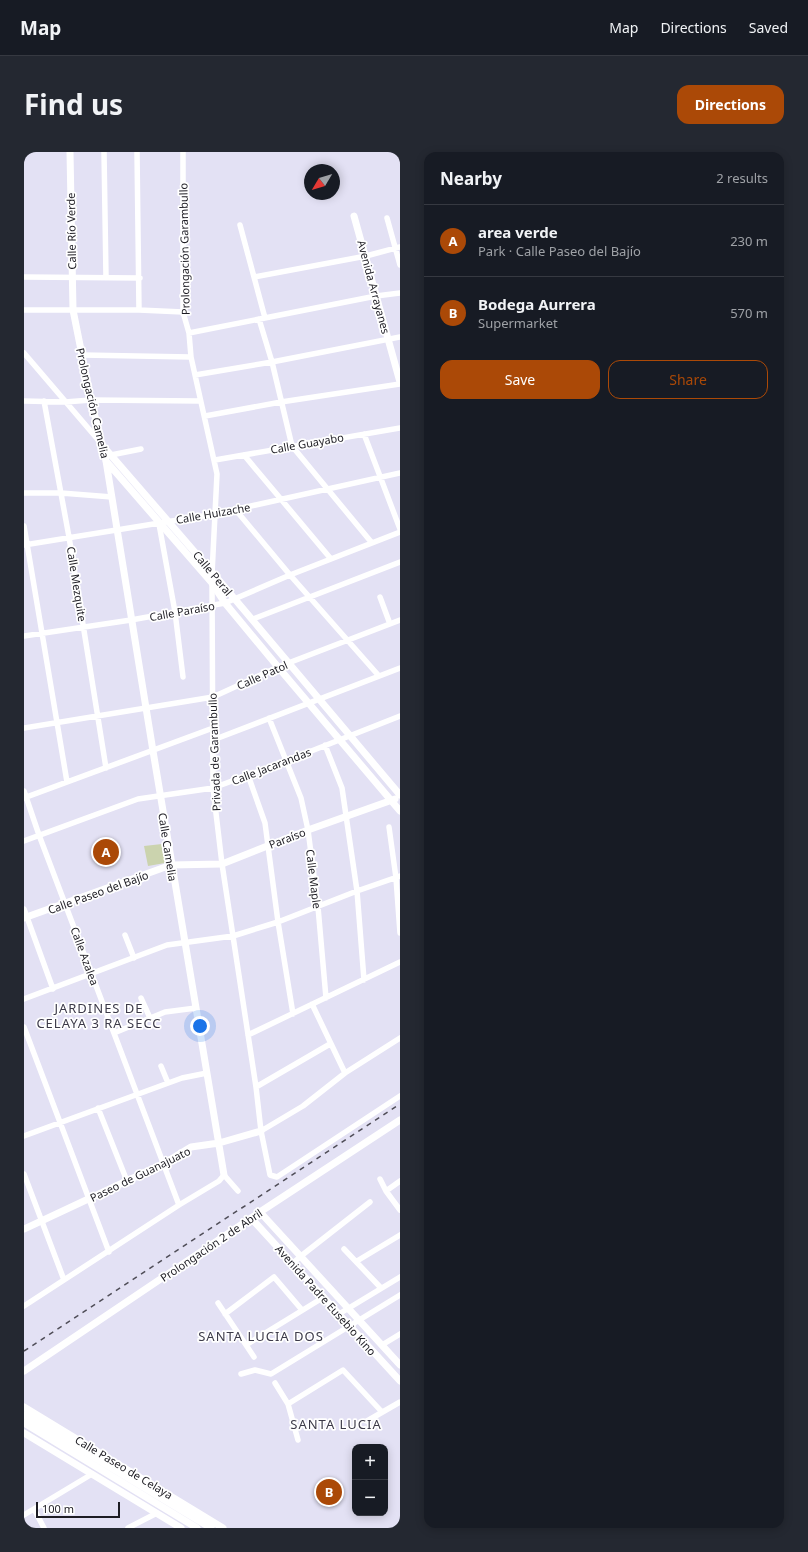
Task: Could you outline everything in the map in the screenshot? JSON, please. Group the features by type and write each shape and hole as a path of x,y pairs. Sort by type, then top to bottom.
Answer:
{"main road":[{"name":"Calle Río Verde","path":"70,152 73,310"},
{"name":"Avenida Arrayanes","path":"354,216 400,383"},
{"name":"Prolongación Camelia","path":"73,310 91,400 102,444"},
{"name":"Calle Peral","path":"102,444 109,458 159,524 212,583 225,603 400,811"},
{"name":"Prolongación Camelia","path":"109,458 112,497"},
{"name":"Calle Peral","path":"109,458 168,521 253,619 400,796"},
{"name":"Calle Camelia","path":"112,497 171,865 224,1175"},
{"name":"Paraíso","path":"171,865 222,864 400,796"},
{"name":"Calle Paseo del Bajío","path":"26,918 171,865"},
{"name":"Prolongación 2 de Abril","path":"24,1371 251,1218 400,1120"},
{"name":"Paseo de Guanajuato","path":"24,1229 163,1164 191,1147 219,1143 261,1131"},
{"name":"Avenida Padre Eusebio Kino","path":"260,1212 400,1365"},
{"name":"Avenida Padre Eusebio Kino","path":"251,1218 400,1381"},
{"name":"Calle Paseo de Celaya","path":"24,1407 71,1435 92,1456 223,1528"},
{"path":"24,1415 50,1435"},
{"path":"24,1423 92,1456 211,1528"},
{"name":"Calle Paseo de Celaya","path":"24,1433 181,1528"},
{"path":"92,1456 197,1528"}],"street":[{"path":"104,152 106,277"},
{"path":"137,152 140,278 139,310"},
{"name":"Prolongación Garambullo","path":"183,152 184,312 189,333 191,357 200,401 205,416"},
{"path":"387,218 398,248 400,265"},
{"path":"240,225 254,277 292,446 372,543"},
{"path":"254,277 366,256 398,248"},
{"path":"24,277 140,278"},
{"path":"189,333 376,296 400,293"},
{"path":"24,310 139,310 184,312"},
{"path":"195,375 272,362 400,337"},
{"name":"Calle Peral","path":"24,353 102,444"},
{"path":"82,356 191,357"},
{"path":"205,416 400,383"},
{"path":"24,401 200,401"},
{"name":"Calle Mezquite","path":"44,401 69,537 106,768"},
{"name":"Privada de Garambullo","path":"205,416 217,474 212,572 213,788 222,864 256,1087 261,1131 270,1174 277,1177 400,1096"},
{"name":"Calle Guayabo","path":"215,460 400,428"},
{"path":"364,434 400,529"},
{"path":"109,458 141,450"},
{"path":"244,455 331,559"},
{"name":"Calle Huizache","path":"26,544 215,514 400,473"},
{"path":"24,493 61,493 112,497"},
{"path":"235,509 290,575 379,676"},
{"path":"159,524 175,612 183,677"},
{"path":"24,526 67,782"},
{"name":"Calle Paraíso","path":"24,636 131,620 225,603 290,575 400,532"},
{"path":"253,619 400,562"},
{"path":"380,597 390,624"},
{"name":"Calle Patol","path":"24,728 212,697 278,667 400,620"},
{"path":"213,740 400,668"},
{"name":"Calle Jacarandas","path":"24,841 138,799 213,788 400,716"},
{"name":"Calle Maple","path":"269,718 301,798 308,830 318,907 326,998"},
{"path":"24,795 67,782 213,728"},
{"path":"325,745 342,788 357,890 364,980"},
{"path":"248,775 264,823 293,1014"},
{"name":"Calle Azalea","path":"24,795 179,1205"},
{"path":"389,827 398,877 400,934"},
{"path":"24,999 167,946 233,936 278,922 357,890 398,877"},
{"path":"24,909 53,989"},
{"path":"125,935 134,958"},
{"path":"248,1035 400,962"},
{"path":"141,998 150,1018"},
{"path":"312,1004 345,1073"},
{"path":"114,1034 165,1012 196,1008"},
{"path":"24,1027 109,1252"},
{"path":"261,1131 303,1106 345,1073 400,1038"},
{"path":"256,1087 330,1044"},
{"path":"161,1066 168,1083"},
{"path":"24,1136 182,1078 207,1072"},
{"path":"98,1108 127,1181"},
{"path":"24,1174 64,1280"},
{"path":"24,1306 179,1205 219,1181 224,1175 238,1192"},
{"path":"380,1180 400,1210"},
{"path":"386,1191 400,1180"},
{"path":"293,1263 370,1202"},
{"path":"357,1261 400,1235"},
{"path":"344,1248 381,1288"},
{"path":"225,1314 274,1277 302,1310"},
{"path":"339,1314 400,1277"},
{"path":"241,1374 255,1370 272,1374 400,1296"},
{"path":"246,1345 324,1297"},
{"path":"218,1302 254,1357"},
{"path":"382,1345 400,1334"},
{"path":"288,1404 343,1370 382,1412"},
{"path":"275,1383 288,1404 298,1440"},
{"path":"367,1421 400,1402"},
{"path":"59,1453 63,1453 70,1448 73,1439 71,1435"},
{"path":"82,1468 79,1464 79,1459 82,1453 86,1450 92,1456"},
{"path":"24,1515 92,1474"},
{"path":"34,1509 44,1528"},
{"path":"128,1528 157,1513"}],"green space":[{"path":"114,840 119,856 97,864 92,848 99,841"},
{"path":"162,844 165,863 148,866 144,846"}],"railway":[{"path":"24,1351 400,1104"}],"place":[{"name":"area verde","path":"106,852"},
{"name":"Bodega Aurrera","path":"329,1492"}],"district":[{"name":"JARDINES DE CELAYA 3 RA SECC","path":"99,1016"},
{"name":"SANTA LUCIA DOS","path":"261,1336"},
{"name":"SANTA LUCIA","path":"336,1424"}]}
